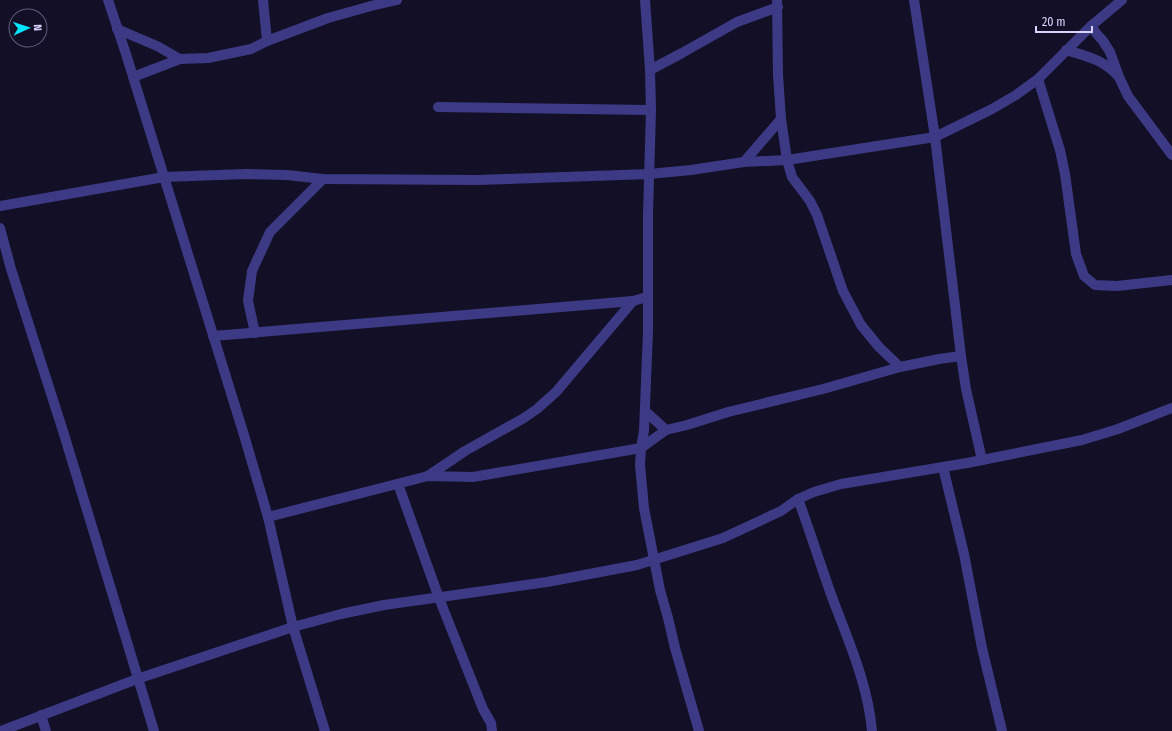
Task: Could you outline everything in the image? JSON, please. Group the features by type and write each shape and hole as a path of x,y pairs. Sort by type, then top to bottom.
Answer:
{"street":[{"path":"108,0 244,435 268,517 293,627 325,731"},
{"path":"263,0 267,42"},
{"path":"133,77 180,59 208,58 251,50 267,42 328,18 397,0"},
{"path":"646,0 651,110 648,214 648,331 644,431 640,465 644,508 660,590 699,731"},
{"path":"914,0 935,138 961,356 966,389 982,460"},
{"path":"0,206 164,177 246,174 287,175 323,179 478,180 649,174 691,170 744,162 787,160 935,138 992,109 1016,95 1038,79 1091,26 1122,0"},
{"path":"650,70 737,22 778,4 778,75 781,119 787,160 792,177 810,201 817,215 843,291 857,318 879,347 900,367"},
{"path":"1091,26 1104,41 1110,52 1128,96 1172,155"},
{"path":"118,28 157,46 180,59"},
{"path":"1066,50 1098,60 1109,66 1119,77"},
{"path":"1038,79 1060,150 1066,181 1076,254 1084,276 1095,285 1117,286 1172,280"},
{"path":"438,107 651,110"},
{"path":"744,162 781,119"},
{"path":"256,333 248,301 252,271 270,232 323,179"},
{"path":"0,228 11,269 63,431 154,731"},
{"path":"213,336 632,301 647,297"},
{"path":"428,476 465,451 524,418 537,409 556,392 632,301"},
{"path":"268,517 428,476 474,477 641,448 666,430 728,412 823,389 900,367 961,356"},
{"path":"1,731 137,679 293,627 370,608 547,582 637,565 723,538 781,511 798,499 814,492 841,484 982,460 1082,440 1118,429 1172,408"},
{"path":"645,411 666,430"},
{"path":"943,467 964,554 982,648 1002,731"},
{"path":"398,484 439,598 491,723 492,731"},
{"path":"798,499 860,674 866,694 872,731"},
{"path":"41,715 46,731"}]}
